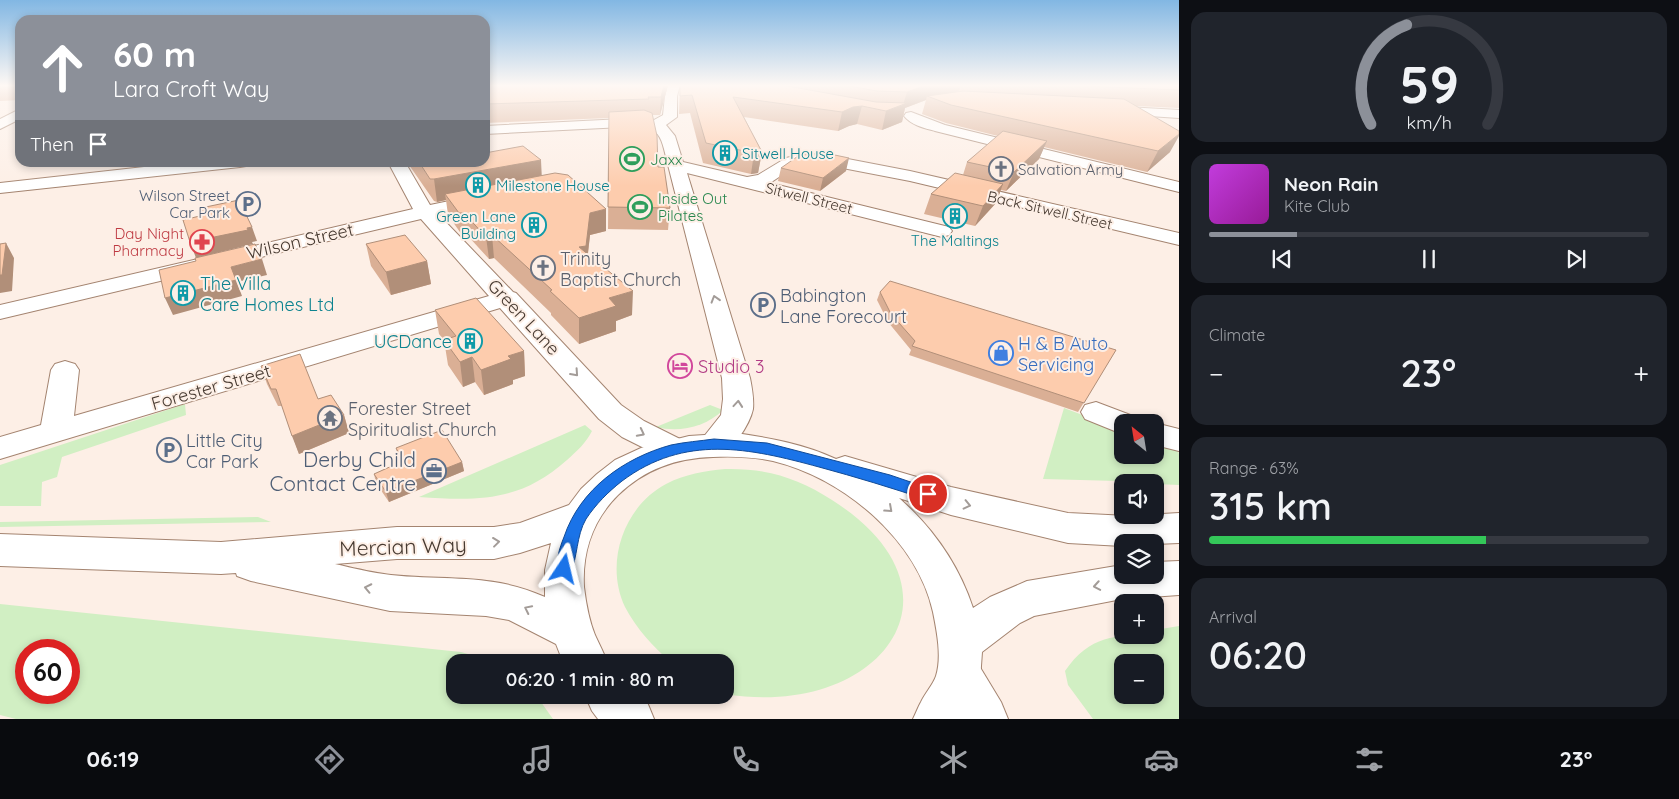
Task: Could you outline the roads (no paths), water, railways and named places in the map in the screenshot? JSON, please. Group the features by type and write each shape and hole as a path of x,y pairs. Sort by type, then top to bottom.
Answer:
{"street":[{"path":"0,126 11,119"},
{"path":"490,130 643,122 657,124 667,119"},
{"path":"919,119 921,122 940,128 1179,187"},
{"path":"0,126 15,124"},
{"path":"657,124 667,134 724,328 739,397 740,404 736,418 714,444"},
{"name":"Back Sitwell Street","path":"749,182 762,180 792,161 803,159 827,160 910,176 1038,208 1179,239"},
{"name":"Sitwell Street","path":"676,165 942,231"},
{"path":"0,188 194,167"},
{"name":"Green Lane","path":"399,167 425,212 507,298 610,412 633,429 674,449"},
{"name":"Wilson Street","path":"0,312 425,212 500,197"},
{"name":"Forester Street","path":"0,448 359,344 507,298"},
{"path":"56,431 65,370"},
{"path":"1164,436 1179,440"},
{"path":"578,647 564,594 564,569 569,545 580,516 601,490 613,479 642,461 674,449 714,444 767,448 890,481 952,501 1068,528 1128,531 1179,528"},
{"path":"802,458 843,476 862,488 898,518 914,535 940,575 949,597 956,620 959,659 984,719"},
{"name":"Mercian Way","path":"0,550 221,558 396,543 494,543 520,538 555,527 580,516"},
{"name":"Mercian Way","path":"221,558 390,593 486,598 515,603 578,647"},
{"path":"938,719 944,709 959,659 1005,610 1027,599 1122,582 1179,578"},
{"path":"616,704 630,719"}],"place":[{"name":"Sitwell House","path":"725,153"},
{"name":"Jaxx","path":"632,159"},
{"name":"Salvation Army","path":"1001,169"},
{"name":"Milestone House","path":"478,185"},
{"name":"Wilson Street Car Park","path":"248,204"},
{"name":"Inside Out Pilates","path":"640,207"},
{"name":"The Maltings","path":"955,216"},
{"name":"Green Lane Building","path":"534,225"},
{"name":"Day Night Pharmacy","path":"202,242"},
{"name":"Trinity Baptist Church","path":"543,268"},
{"name":"The Villa Care Homes Ltd","path":"183,293"},
{"name":"Babington Lane Forecourt","path":"763,305"},
{"name":"UCDance","path":"470,341"},
{"name":"H & B Auto Servicing","path":"1001,353"},
{"name":"Studio 3","path":"680,366"},
{"name":"Forester Street Spiritualist Church","path":"330,418"},
{"name":"Little City Car Park","path":"169,450"},
{"name":"Derby Child Contact Centre","path":"434,471"}]}
